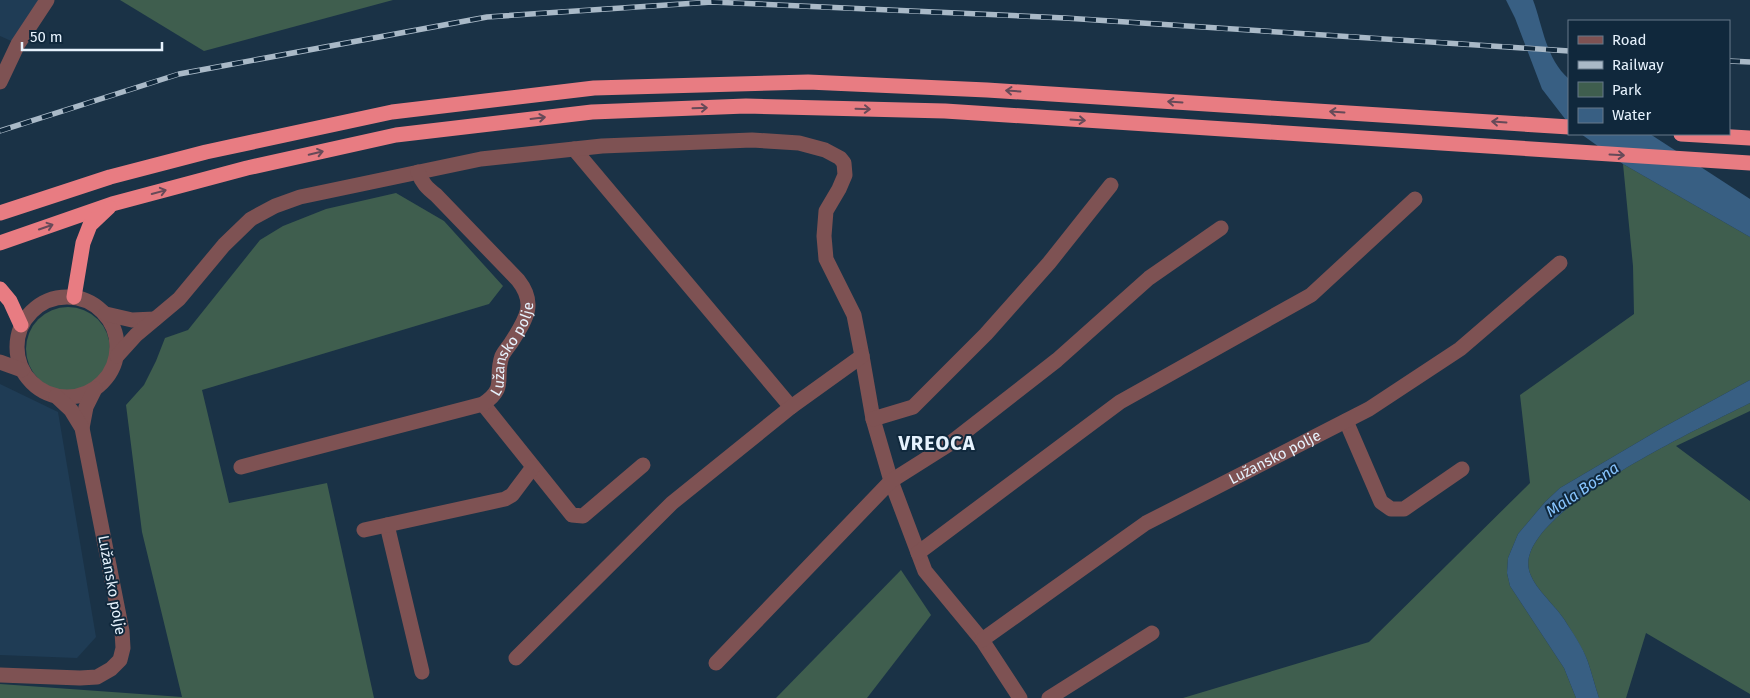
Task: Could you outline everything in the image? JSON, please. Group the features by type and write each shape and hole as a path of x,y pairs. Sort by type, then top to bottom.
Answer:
{"highway":[{"path":"0,214 130,172 206,152 383,114 594,88 808,82 987,90 1568,126"},
{"path":"0,243 112,204 248,168 396,135 592,112 746,106 945,111 1750,163"},
{"path":"1698,135 1748,138"},
{"path":"74,297 83,243 90,225 112,204"},
{"path":"0,289 10,301 21,325"}],"street":[{"path":"0,82 18,44 47,0"},
{"path":"117,356 116,334 106,314 86,300 74,297 49,300 28,314 21,325 16,352 22,370 36,387 56,396 76,397 95,389 110,375 117,356 136,334 179,299 224,245 250,219 300,196 481,159 602,146 752,140 799,143 825,150 840,158 844,163 845,175 826,211 824,236 826,259 854,315 873,420 891,481 925,571 982,640 1020,698"},
{"path":"574,149 791,406"},
{"name":"Lužansko polje","path":"241,467 482,404 494,396 498,388 502,356 528,311 526,290 436,195 421,182 418,172"},
{"path":"873,420 913,407 986,334 1049,263 1111,185"},
{"path":"918,553 1120,402 1311,295 1415,199"},
{"path":"716,663 891,481 948,445 1057,360 1149,278 1221,228"},
{"name":"Lužansko polje","path":"982,640 1146,523 1369,409 1460,350 1560,263"},
{"path":"106,314 132,320 155,319"},
{"path":"0,354 17,342"},
{"path":"516,658 672,503 791,406 862,356"},
{"path":"0,362 22,370"},
{"path":"82,428 86,407 95,389"},
{"name":"Lužansko polje","path":"0,674 80,678 97,676 111,670 120,660 123,648 122,631 82,428 71,410 56,396"},
{"path":"482,404 572,516 583,516 643,465"},
{"path":"1346,421 1382,502 1392,509 1404,510 1462,470"},
{"path":"364,530 504,499 512,495 533,467"},
{"path":"386,525 422,672"},
{"path":"1049,698 1152,633"}],"shaded area":[{"path":"0,0 46,0 18,44 0,36"},
{"path":"0,384 58,412 96,637 77,658 0,655"}],"green space":[{"path":"120,0 393,0 204,51"},
{"path":"1623,164 1750,237 1750,380 1662,428 1560,488 1545,502 1518,534 1508,558 1507,573 1510,586 1564,668 1576,698 1183,698 1369,642 1530,483 1520,395 1634,314 1633,266"},
{"path":"396,193 444,221 503,286 489,304 202,390 229,503 327,483 374,698 0,698 0,684 182,697 142,532 126,405 144,385 165,338 188,330 260,240 283,226 326,209"},
{"path":"68,307 84,310 98,319 107,333 110,349 107,365 98,379 84,388 68,391 52,388 38,379 29,365 26,349 29,333 38,319 52,310"},
{"path":"1750,403 1750,411 1676,446 1750,501 1750,694 1646,633 1626,698 1599,698 1588,662 1580,646 1560,613 1539,589 1531,576 1529,570 1533,547 1552,523 1581,497 1657,450"},
{"path":"901,570 931,615 867,698 776,698"}],"water":[{"path":"1506,0 1533,0 1550,52 1561,71 1568,78 1568,123 1542,89 1515,18"},
{"path":"1582,135 1652,135 1750,199 1750,237 1623,164"},
{"name":"Mala Bosna","path":"1750,380 1750,403 1657,450 1581,497 1552,523 1533,547 1529,570 1531,576 1539,589 1560,613 1580,645 1586,656 1599,698 1576,698 1564,668 1510,586 1507,573 1508,558 1518,534 1545,502 1560,488 1662,428"}],"railway":[{"path":"0,131 179,74 487,17 712,2 1065,18 1568,51"},
{"path":"1730,61 1750,62"}],"district":[{"name":"VREOCA","path":"937,443"}]}
